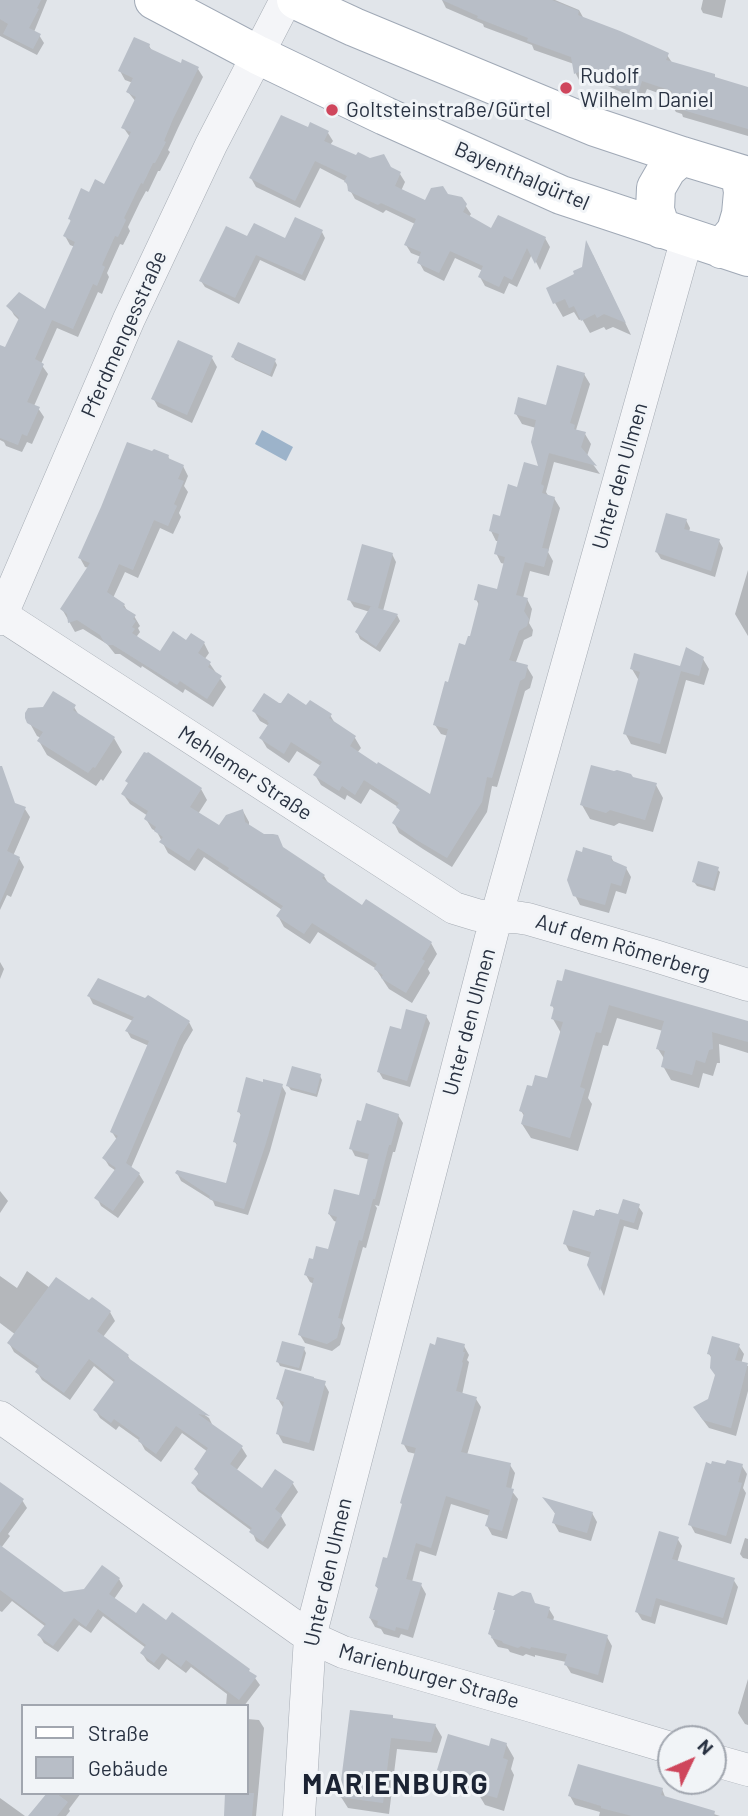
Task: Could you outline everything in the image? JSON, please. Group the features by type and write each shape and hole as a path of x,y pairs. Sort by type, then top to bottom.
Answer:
{"main road":[{"name":"Bayenthalgürtel","path":"154,0 258,55 385,116 561,195 704,243"},
{"path":"296,0 354,27 596,127 744,175 741,214 736,231 704,243 655,210 656,188 667,169 682,156"}],"street":[{"name":"Pferdmengesstraße","path":"0,616 129,319 211,145 286,0"},
{"name":"Unter den Ulmen","path":"299,1816 310,1637 496,918 704,243"},
{"name":"Mehlemer Straße","path":"0,616 454,908 496,918"},
{"name":"Auf dem Römerberg","path":"496,918 528,919 748,985"},
{"name":"Marienburger Straße","path":"0,1418 310,1637 343,1652 657,1744"},
{"path":"727,1764 748,1770"}],"water":[{"path":"262,430 293,447 286,461 255,444"}],"building":[{"path":"0,0 41,0 29,28 41,34 33,49 3,34 8,24 0,19"},
{"path":"442,0 552,0 579,11 578,15 669,53 666,60 748,87 748,129 676,108 677,106 668,104 672,91 642,81 638,93 623,90 584,70 574,74 571,57 527,41 528,38 477,18 478,16"},
{"path":"134,37 150,44 149,48 181,63 182,59 199,67 173,119 164,141 166,142 143,184 141,183 118,237 115,236 102,265 105,267 97,286 93,284 73,329 52,320 35,359 44,364 27,402 40,407 27,436 22,434 18,445 0,438 0,345 5,347 19,318 6,306 19,292 45,309 75,242 63,236 81,188 89,192 95,179 104,184 131,132 121,128 136,97 126,92 133,78 118,71"},
{"path":"281,115 308,127 310,122 329,131 324,141 356,155 358,152 370,158 384,154 391,167 401,172 395,186 425,200 431,188 443,186 448,194 462,197 467,204 463,212 491,228 498,215 546,237 535,264 527,248 512,280 504,276 499,287 478,277 483,266 450,251 439,273 417,263 421,252 404,245 416,219 348,191 347,183 344,182 347,176 315,161 295,201 249,178"},
{"path":"295,217 323,230 302,275 256,255 235,298 199,281 226,226 247,236 254,223 285,238"},
{"path":"586,240 626,323 604,314 597,318 595,314 581,321 574,306 569,308 565,299 553,304 546,288 582,267"},
{"path":"178,340 213,356 187,415 151,399"},
{"path":"238,342 276,359 270,375 231,357"},
{"path":"557,365 585,373 570,423 575,425 574,429 586,432 581,447 597,466 549,453 541,484 544,486 542,493 555,497 542,548 549,549 544,567 525,562 516,595 528,598 524,611 529,619 527,626 519,631 509,660 528,665 525,678 520,681 492,778 487,777 482,802 447,858 392,823 400,810 396,807 399,803 364,780 355,795 342,786 339,791 313,775 322,762 291,742 284,754 259,738 269,723 252,711 264,693 279,703 288,693 306,705 310,700 332,714 329,718 356,736 350,746 430,794 448,729 433,725 445,681 448,682 459,643 465,645 470,636 479,601 474,600 478,584 497,589 505,557 494,554 499,534 489,531 493,514 500,516 508,484 517,487 524,462 538,466 531,442 536,420 514,414 518,397 546,405"},
{"path":"127,442 169,455 168,458 184,465 178,479 184,481 168,526 154,520 133,570 119,564 107,592 136,615 132,633 160,651 173,631 186,640 191,633 205,642 198,653 211,662 208,667 222,676 207,699 180,681 177,685 113,645 108,645 100,635 77,620 68,623 67,614 60,609 90,563 78,558"},
{"path":"666,513 687,519 684,529 720,539 711,571 655,552"},
{"path":"362,544 393,553 378,608 347,600"},
{"path":"371,606 398,614 376,647 355,632"},
{"path":"686,647 704,657 699,676 681,671 660,744 623,734 640,672 630,669 634,653 680,666"},
{"path":"53,691 76,705 73,710 115,737 95,768 88,773 37,741 43,732 27,723 25,713 28,708 43,707"},
{"path":"144,752 148,752 202,788 190,807 219,825 226,815 243,809 245,822 264,834 278,835 283,847 325,875 322,878 362,905 366,899 432,942 422,959 425,961 406,993 381,978 383,975 374,969 377,964 312,923 304,934 276,916 283,906 198,848 189,861 159,842 163,837 154,831 156,827 144,819 148,811 121,794 128,783 125,781"},
{"path":"591,765 657,783 645,820 580,805"},
{"path":"0,766 15,803 26,807 7,851 20,857 0,903"},
{"path":"583,847 612,856 611,860 627,867 621,886 611,883 605,905 573,896 567,880 576,850 582,852"},
{"path":"698,861 719,867 713,888 692,882"},
{"path":"565,969 748,1021 748,1042 712,1032 713,1049 709,1050 705,1063 696,1060 692,1075 661,1067 665,1051 656,1049 664,1021 609,1005 601,1033 596,1032 580,1087 585,1089 570,1138 521,1124 524,1113 519,1111 527,1085 532,1086 535,1075 547,1078 563,1022 551,1019 554,1007 550,1006 557,980 562,981"},
{"path":"98,978 145,998 148,995 190,1021 180,1036 126,1163 140,1173 113,1211 94,1198 116,1168 102,1158 118,1136 110,1132 149,1041 125,1031 134,1017 87,996"},
{"path":"406,1009 427,1015 407,1081 377,1072 390,1026 401,1029"},
{"path":"292,1066 321,1074 316,1094 286,1086"},
{"path":"246,1077 283,1084 244,1209 209,1199 210,1196 175,1173 177,1170 226,1183 237,1143 233,1142 241,1113 237,1112"},
{"path":"366,1103 399,1114 362,1241 359,1240 338,1318 342,1319 337,1338 327,1344 298,1335 314,1278 304,1275 309,1258 313,1259 316,1246 328,1249 337,1217 328,1214 334,1189 359,1195 369,1154 349,1149 357,1120 361,1121"},
{"path":"623,1199 640,1204 634,1223 620,1219 600,1291 587,1265 591,1252 563,1244 573,1210 594,1216 599,1209 618,1214"},
{"path":"56,1277 89,1300 92,1297 111,1311 97,1331 129,1355 127,1357 210,1416 198,1414 243,1446 230,1464 262,1488 275,1469 294,1482 275,1509 282,1515 263,1542 249,1532 252,1528 191,1483 199,1473 194,1469 208,1448 176,1426 156,1454 114,1419 111,1423 93,1410 115,1380 89,1359 64,1393 35,1372 39,1366 7,1343"},
{"path":"712,1336 740,1344 735,1360 748,1363 731,1428 703,1420 693,1407 708,1399 715,1375 710,1368 711,1355 707,1354"},
{"path":"437,1337 465,1344 456,1391 477,1397 461,1452 511,1463 506,1487 514,1489 502,1531 485,1526 490,1510 446,1496 431,1548 416,1543 406,1579 422,1583 408,1630 396,1627 395,1631 377,1625 378,1621 369,1618 383,1557 387,1558 416,1448 401,1444 430,1343 435,1345"},
{"path":"282,1341 305,1347 299,1368 276,1362"},
{"path":"285,1369 326,1381 309,1443 276,1434 284,1402 276,1399"},
{"path":"727,1460 743,1464 738,1482 742,1483 726,1536 688,1525 706,1462 725,1464"},
{"path":"0,1482 24,1499 0,1533"},
{"path":"542,1497 593,1512 587,1533 552,1523 555,1513"},
{"path":"659,1531 679,1537 672,1559 735,1578 723,1618 656,1598 651,1617 635,1612"},
{"path":"0,1545 64,1592 84,1589 102,1565 120,1578 109,1594 136,1613 143,1603 166,1620 172,1612 257,1676 239,1700 186,1660 181,1667 162,1653 154,1663 140,1653 146,1645 98,1609 86,1627 74,1618 53,1646 37,1635 46,1624 0,1590"},
{"path":"522,1591 531,1593 535,1603 550,1607 547,1618 608,1635 598,1675 564,1665 567,1654 531,1647 518,1648 491,1638 488,1634 498,1592 513,1596"},
{"path":"350,1710 436,1724 431,1742 391,1738 383,1803 339,1797"},
{"path":"448,1734 489,1746 491,1738 507,1743 503,1758 508,1760 497,1798 475,1792 478,1784 444,1775 445,1773 437,1770"},
{"path":"578,1764 657,1786 657,1795 715,1811 714,1816 632,1816 568,1796"},
{"path":"254,1793 252,1816 224,1816 225,1795"},
{"path":"45,1795 59,1795 68,1802 57,1816 28,1816"}],"place":[{"name":"Rudolf Wilhelm Daniel","path":"566,88"},
{"name":"Goltsteinstraße/Gürtel","path":"332,110"}],"district":[{"name":"MARIENBURG","path":"396,1785"}]}
